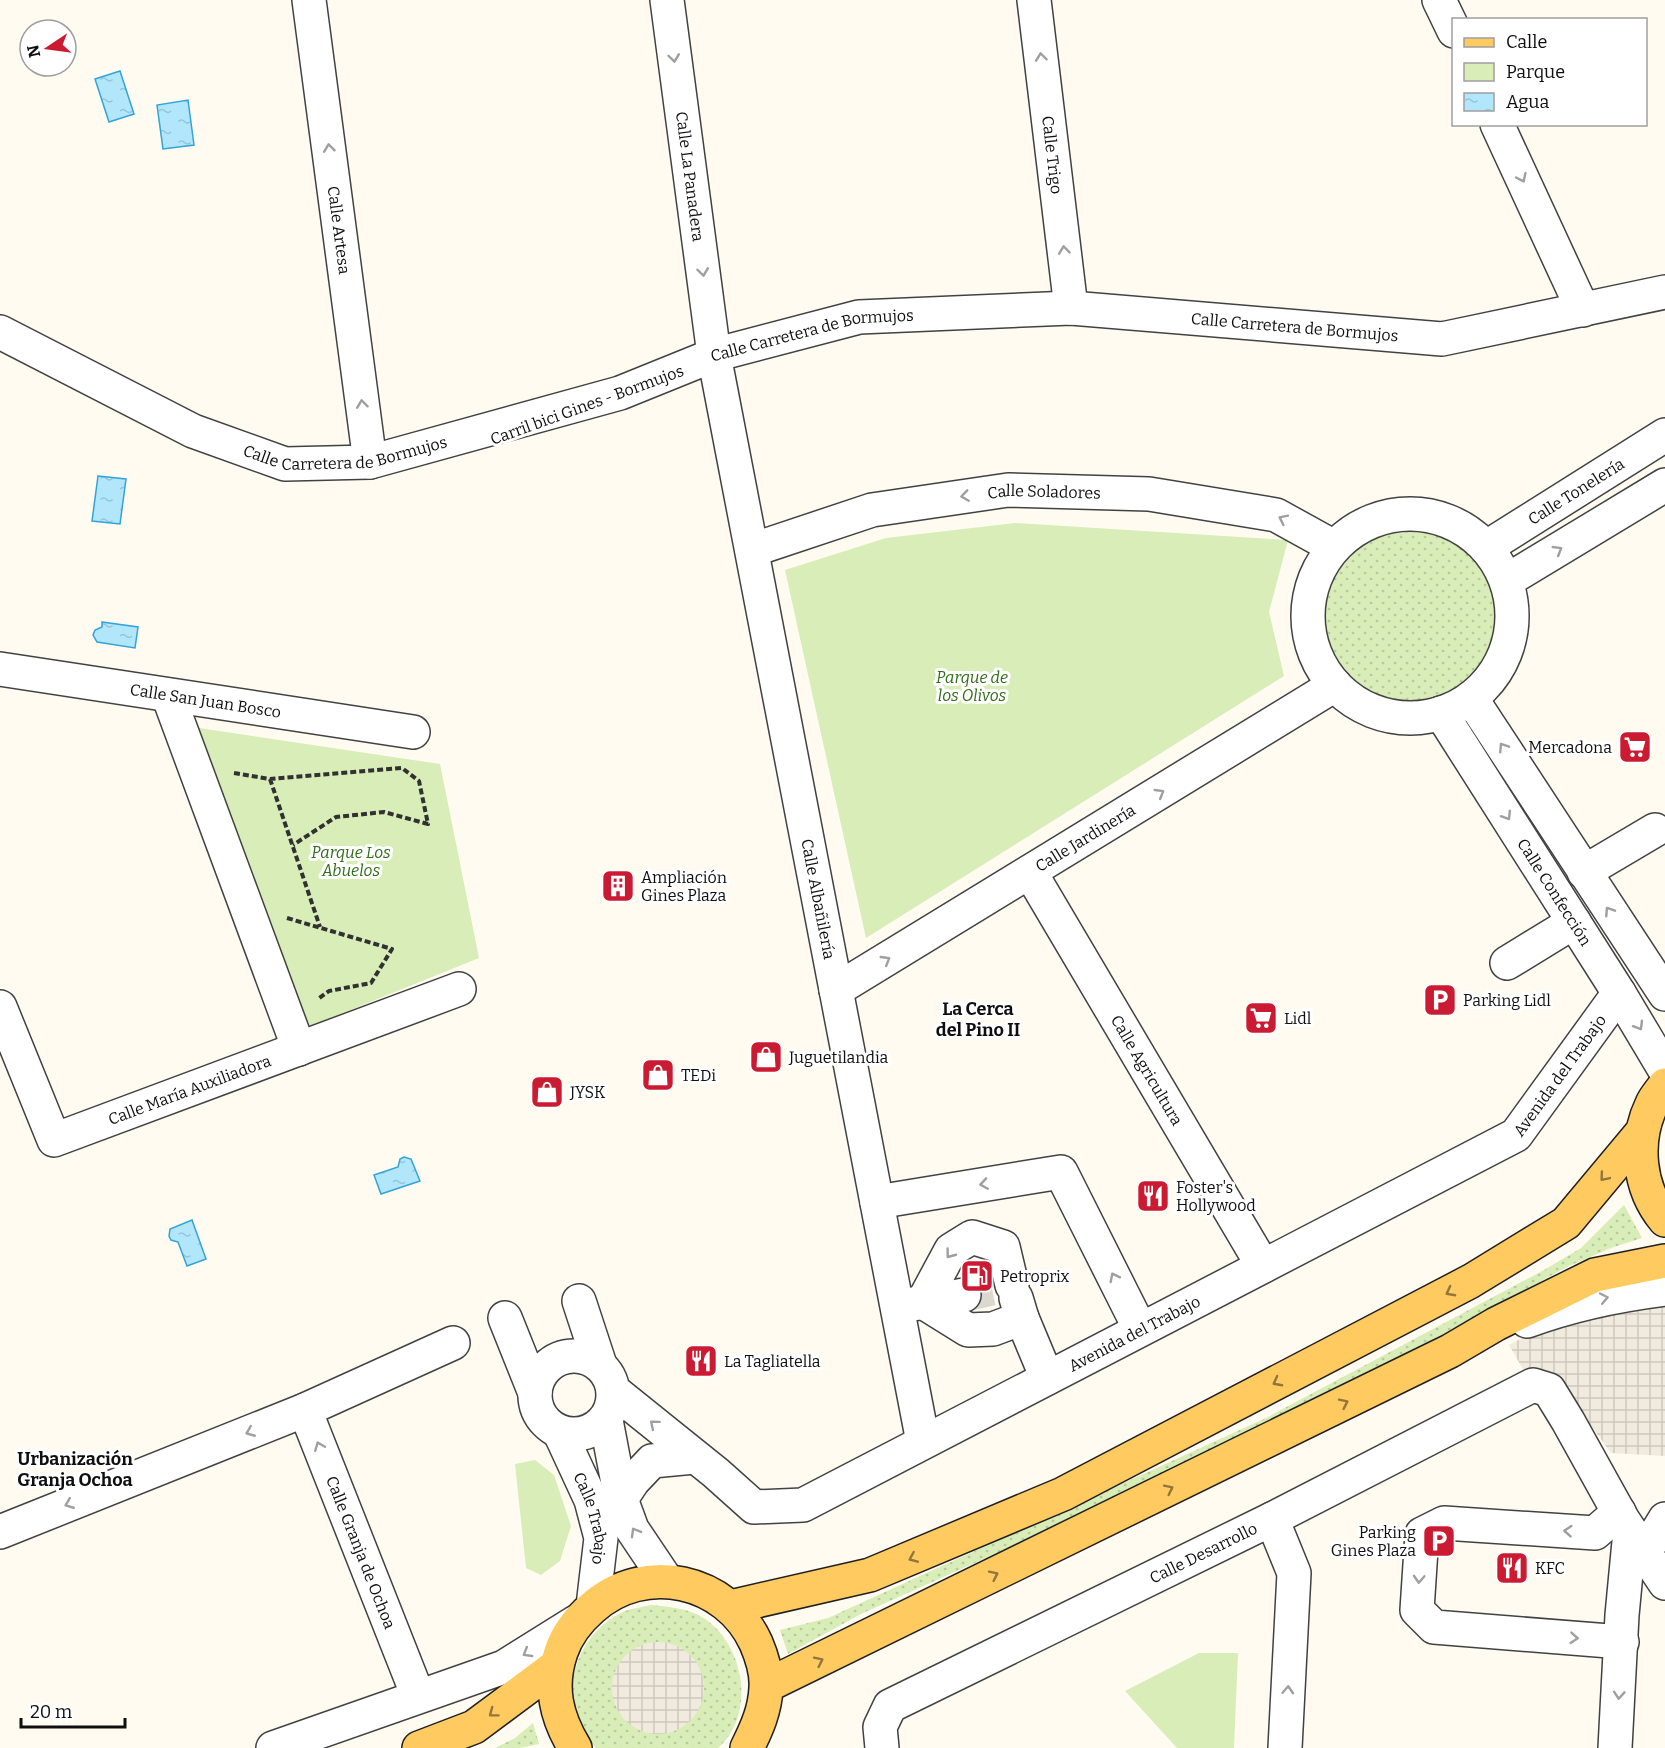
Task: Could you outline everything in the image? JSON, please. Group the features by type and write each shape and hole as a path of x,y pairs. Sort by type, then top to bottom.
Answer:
{"main road":[{"path":"1665,1084 1652,1103 1642,1132 1641,1162 1648,1192 1665,1220"},
{"path":"730,1607 870,1575 1074,1489 1471,1281 1566,1223 1642,1132"},
{"path":"766,1686 1450,1351 1496,1324 1595,1275 1665,1261"},
{"path":"575,1748 562,1728 555,1697 556,1666 564,1643 585,1614 611,1592 639,1583 667,1581 701,1589 730,1607 750,1630 762,1656 766,1686 762,1718 748,1748"},
{"path":"419,1748 474,1727 556,1666"}],"street":[{"name":"Calle Artesa","path":"309,0 370,462"},
{"name":"Calle La Panadera","path":"667,0 714,355"},
{"name":"Calle Trigo","path":"1034,0 1071,308"},
{"path":"1439,0 1452,27"},
{"path":"1498,126 1583,310"},
{"name":"Calle Carretera de Bormujos","path":"0,332 193,431 285,464 370,462 620,393 714,355 859,317 1071,308 1442,339 1665,292"},
{"name":"Calle Albañilería","path":"714,355 877,1202 910,1305 923,1442"},
{"name":"Calle Tonelería","path":"1487,547 1665,435"},
{"path":"1509,580 1665,485"},
{"name":"Calle Soladores","path":"752,550 872,510 1008,490 1149,494 1276,515 1334,547"},
{"path":"1412,513 1440,518 1487,547 1509,580 1512,625 1505,653 1492,678 1471,698 1441,713 1413,718 1384,715 1358,704 1335,685 1318,660 1309,631 1309,601 1317,572 1334,547 1357,528 1384,516 1412,513"},
{"name":"Calle San Juan Bosco","path":"0,669 414,732"},
{"name":"Calle Jardinería","path":"836,990 1335,685"},
{"path":"168,695 298,1049"},
{"name":"Calle Confección","path":"1471,698 1584,872 1656,977"},
{"name":"Calle Confección","path":"1441,713 1575,922 1665,1070"},
{"path":"1584,872 1655,830"},
{"name":"Calle Agricultura","path":"1030,872 1263,1266"},
{"path":"1507,963 1575,922 1656,977"},
{"name":"Calle María Auxiliadora","path":"0,1007 54,1140 459,988"},
{"name":"Avenida del Trabajo","path":"607,1392 716,1473 754,1507 803,1505 1516,1135 1619,993"},
{"path":"877,1202 1060,1172 1140,1329"},
{"path":"910,1305 951,1250 972,1237 1003,1247 989,1290"},
{"path":"1450,1351 1564,1307 1665,1288"},
{"path":"910,1305 989,1290"},
{"path":"989,1290 1022,1318 1047,1378"},
{"path":"579,1301 607,1392 621,1499 632,1529 667,1581"},
{"path":"910,1305 968,1329 993,1329 1022,1318"},
{"path":"505,1318 535,1393"},
{"path":"0,1532 305,1410 453,1343"},
{"path":"577,1356 589,1359 607,1392 597,1428 585,1434 572,1435 551,1428 544,1421 535,1403 538,1380 544,1370 565,1357 577,1356"},
{"name":"Calle Desarrollo","path":"884,1741 890,1706 1272,1519 1533,1385 1549,1390 1631,1532"},
{"name":"Calle Granja de Ochoa","path":"305,1410 418,1696"},
{"name":"Calle Trabajo","path":"560,1432 591,1500 601,1538 585,1614"},
{"path":"621,1499 633,1480 652,1461 694,1457"},
{"path":"1272,1519 1294,1573 1285,1748"},
{"path":"1665,1519 1631,1532 1595,1533 1444,1523 1422,1534 1418,1610 1434,1627 1622,1629 1665,1596"},
{"path":"1631,1532 1665,1583"},
{"path":"1615,1748 1622,1629 1631,1532"},
{"path":"273,1748 504,1667 585,1614"}],"path":[{"path":"231,773 270,779 402,768 420,781 428,824 384,812 336,818 293,845"},
{"path":"270,779 321,928"},
{"path":"277,915 392,949 371,982 329,991 309,1004"}],"green space":[{"name":"Parque de los Olivos","path":"1015,523 1288,540 1269,612 1284,676 866,938 785,570 886,538"},
{"path":"1410,529 1443,536 1458,544 1471,555 1482,568 1490,583 1497,616 1490,649 1482,664 1471,677 1458,688 1443,696 1410,703 1377,696 1362,688 1349,677 1338,664 1330,649 1323,616 1330,583 1338,568 1349,555 1362,544 1377,536"},
{"name":"Parque Los Abuelos","path":"186,726 440,764 479,958 301,1030"},
{"path":"1624,1205 1642,1238 1569,1266 1320,1400 1106,1504 861,1614 788,1654 780,1630 828,1618 1266,1418 1581,1248"},
{"path":"535,1460 554,1475 571,1526 560,1561 541,1575 526,1568 515,1464"},
{"path":"652,1605 692,1612 705,1619 719,1631 737,1663 741,1681 738,1718 730,1734 718,1748 596,1748 582,1729 575,1712 572,1695 573,1678 586,1645 596,1631 610,1620 625,1611"},
{"path":"1199,1653 1238,1653 1234,1748 1177,1748 1125,1691"},
{"path":"533,1723 539,1744 520,1748 495,1748 515,1738"}],"shaded area":[{"path":"1597,1300 1665,1302 1665,1456 1611,1453 1554,1375 1524,1371 1509,1345"},
{"path":"658,1642 675,1646 690,1656 700,1671 704,1688 700,1705 690,1720 675,1730 658,1734 641,1730 626,1720 616,1705 612,1688 616,1671 626,1656 641,1646"}],"water":[{"path":"120,71 134,114 109,122 95,79"},
{"path":"188,100 194,145 163,149 157,105"},
{"path":"98,476 126,479 120,524 92,521"},
{"path":"102,622 138,627 135,648 97,642 93,635 95,630 102,627"},
{"path":"404,1157 411,1159 420,1181 381,1194 374,1175 398,1167 400,1159"},
{"path":"192,1220 206,1259 187,1266 178,1242 171,1240 169,1236 170,1229"}],"tunnel":[{"path":"964,1295 992,1289"}],"place":[{"name":"Mercadona","path":"1635,747"},
{"name":"Ampliación Gines Plaza","path":"618,886"},
{"name":"Parking Lidl","path":"1440,1000"},
{"name":"Lidl","path":"1261,1018"},
{"name":"Juguetilandia","path":"766,1057"},
{"name":"TEDi","path":"658,1075"},
{"name":"JYSK","path":"547,1092"},
{"name":"Foster's Hollywood","path":"1153,1196"},
{"name":"Petroprix","path":"977,1276"},
{"name":"La Tagliatella","path":"701,1361"},
{"name":"Parking Gines Plaza","path":"1439,1541"},
{"name":"KFC","path":"1512,1568"}],"district":[{"name":"La Cerca del Pino II","path":"978,1019"},
{"name":"Urbanización Granja Ochoa","path":"75,1469"}]}
